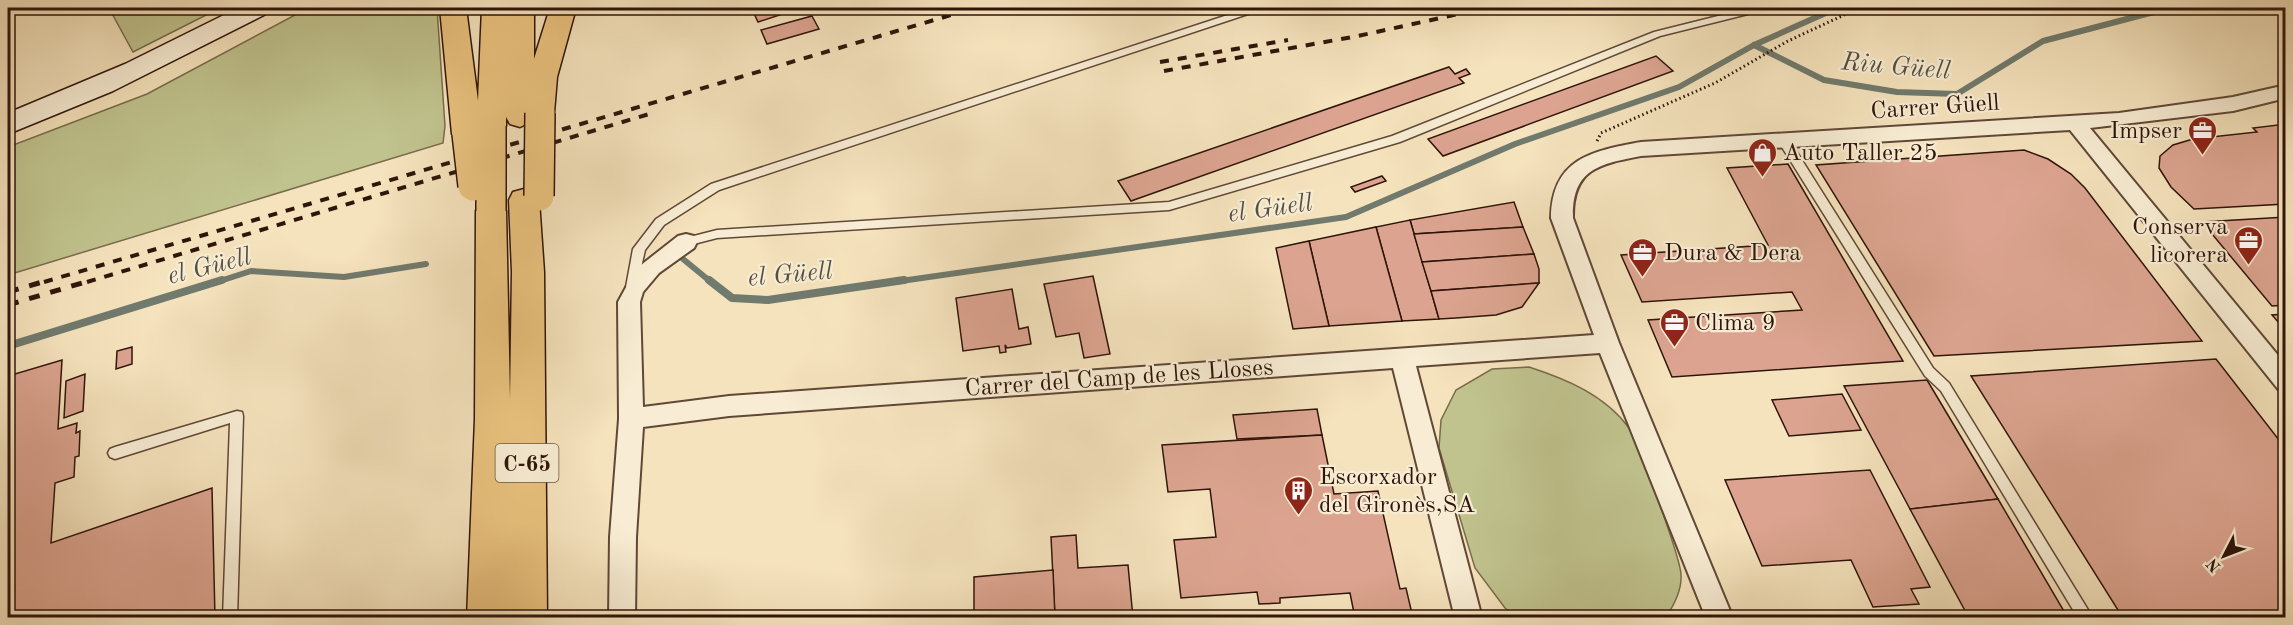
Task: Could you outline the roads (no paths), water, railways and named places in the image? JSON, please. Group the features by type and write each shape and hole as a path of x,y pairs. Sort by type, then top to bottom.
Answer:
{"highway":[{"path":"453,8 479,130"},
{"name":"C-65","path":"521,13 530,115 532,198 528,309 526,618"},
{"path":"530,115 564,13"},
{"path":"479,130 494,17"},
{"name":"C-65","path":"479,130 483,214 478,267 494,326 487,618"}],"main road":[{"path":"8,124 170,54 257,8"}],"street":[{"name":"Carrer Güell","path":"1608,343 1562,218 1560,201 1563,188 1586,163 1605,156 1641,150 2119,120 2233,105 2286,91"},
{"path":"2075,123 2286,382"},
{"path":"622,618 623,537 631,418 629,302 632,288 663,256 686,242"},
{"path":"1608,343 1720,618"},
{"name":"Carrer del Camp de les Lloses","path":"631,418 729,406 1608,343"},
{"path":"1402,357 1469,618"}],"lane":[{"path":"632,288 639,249 660,222 715,187 1257,8"},
{"path":"686,242 717,234 1169,206 1396,139 1657,34 1745,12 1748,8"},
{"path":"1784,141 1929,372 1945,387 2086,618"},
{"path":"115,453 237,416 230,618"}],"waterway":[{"name":"el Güell","path":"1754,45 1837,8"},
{"name":"Riu Güell","path":"1754,45 1824,80 1897,92 1957,94 2043,41 2169,8"},
{"name":"el Güell","path":"894,282 1346,217 1515,144 1679,87 1754,45"},
{"name":"el Güell","path":"683,259 711,282"},
{"name":"el Güell","path":"217,282 251,271 344,277 426,264"},
{"name":"el Güell","path":"8,346 222,280"},
{"name":"el Güell","path":"709,280 732,298 768,300 904,280"}],"railway":[{"path":"44,282 975,8"},
{"path":"1164,71 1358,36 1486,8"},
{"path":"1160,62 1288,40"},
{"path":"87,282 656,112"},
{"path":"8,292 49,280"},
{"path":"8,305 92,280"}],"place":[{"name":"Impser","path":"2203,156"},
{"name":"Auto Taller 25","path":"1762,178"},
{"name":"Conserva licorera","path":"2249,266"},
{"name":"Dura & Dera","path":"1643,278"},
{"name":"Clima 9","path":"1674,348"},
{"name":"Escorxador del Gironès,SA","path":"1298,516"}]}
